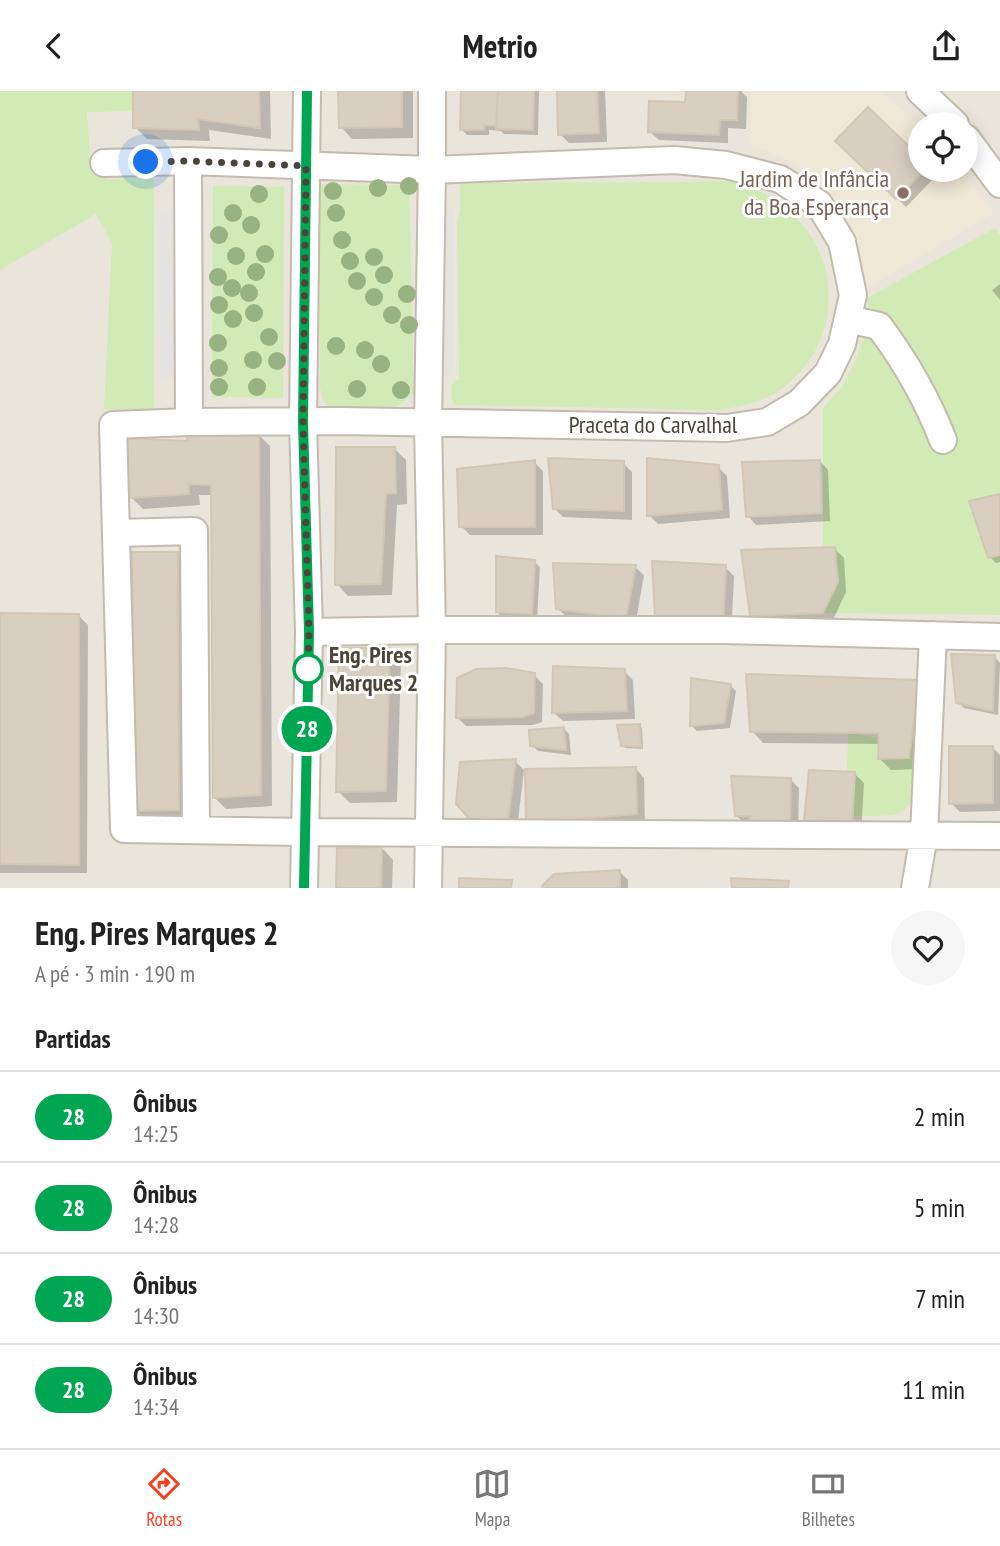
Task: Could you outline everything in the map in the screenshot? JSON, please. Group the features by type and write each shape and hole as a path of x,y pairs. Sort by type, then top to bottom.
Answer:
{"street":[{"path":"304,888 309,632 303,422 307,91"},
{"path":"428,888 432,630 428,423 432,91"},
{"path":"920,91 942,112"},
{"path":"978,154 1000,184"},
{"name":"Praceta do Carvalhal","path":"104,163 188,161 432,170 674,160 726,165 780,179 819,204 842,242 853,295 842,344 828,373 799,403 767,422 727,428 342,421 113,425 116,533"},
{"path":"188,161 190,422"},
{"path":"848,320 880,326 912,373 943,440"},
{"path":"196,830 194,531 116,533 124,829 306,832 1000,836"},
{"path":"309,632 723,630 1000,637"},
{"path":"915,888 924,835 933,635"}],"shaded area":[{"path":"0,91 1000,91 1000,888 0,888"},
{"name":"Jardim de Infância da Boa Esperança","path":"751,91 881,91 908,116 908,182 971,182 994,213 867,288 857,244 838,204 818,182 795,164 750,146"},
{"path":"183,200 183,373 160,383 158,219"},
{"path":"454,206 453,373 434,387 435,218"}],"green space":[{"path":"0,91 133,91 133,111 87,112 90,157 107,180 154,176 154,410 104,409 112,244 96,214 0,270"},
{"path":"733,182 774,198 810,234 821,256 829,303 825,327 816,349 803,369 784,387 761,400 719,410 454,405 452,386 454,380 459,380 457,222 460,211 460,183"},
{"path":"319,184 409,185 414,393 397,407 330,408 323,400 320,388"},
{"path":"213,186 284,187 283,398 212,397"},
{"path":"995,228 1000,235 1000,615 823,613 823,408 842,386 856,359 869,322 867,298"},
{"path":"848,733 918,744 916,784 904,810 891,815 846,816"}],"building":[{"path":"133,91 259,91 260,128 198,119 199,130 133,128"},
{"path":"338,91 402,91 402,127 339,128"},
{"path":"461,91 498,91 496,126 484,125 484,130 460,130"},
{"path":"498,91 534,91 533,130 496,129"},
{"path":"557,91 597,91 599,133 558,135"},
{"path":"686,91 738,91 737,120 720,120 719,135 648,132 649,101 685,102"},
{"name":"Jardim de Infância da Boa Esperança","path":"868,107 908,145 908,182 913,182 896,199 835,141"},
{"path":"188,432 259,433 261,795 213,798 211,485 189,484 189,494 130,498 126,438 187,441"},
{"path":"336,447 395,447 396,493 386,494 381,584 335,585"},
{"path":"548,458 624,461 624,511 553,509"},
{"path":"647,458 719,465 722,510 647,516"},
{"path":"535,460 535,527 459,527 457,469"},
{"path":"820,460 822,513 746,517 742,462"},
{"path":"1000,494 1000,555 988,558 969,501"},
{"path":"835,547 838,582 823,613 750,616 741,550"},
{"path":"132,552 178,552 179,810 134,811"},
{"path":"496,556 535,560 532,614 496,612"},
{"path":"652,561 726,565 723,630 655,617"},
{"path":"553,563 636,565 626,618 556,609"},
{"path":"0,613 79,614 79,865 0,864"},
{"path":"339,648 390,648 386,791 336,792"},
{"path":"951,654 995,655 993,711 956,703"},
{"path":"553,666 625,669 627,711 552,713"},
{"path":"506,668 535,673 534,713 523,717 456,718 457,678 476,669"},
{"path":"746,674 919,680 909,758 878,759 879,733 750,732"},
{"path":"691,678 731,684 724,723 690,726"},
{"path":"640,724 641,747 621,746 617,725"},
{"path":"564,727 566,750 530,746 529,730"},
{"path":"949,746 993,746 993,803 949,804"},
{"path":"516,759 508,820 472,822 456,804 460,762"},
{"path":"636,767 637,814 526,824 525,769"},
{"path":"809,770 855,772 852,827 804,821"},
{"path":"731,776 791,778 790,825 748,826 750,816 735,816"},
{"path":"382,847 381,888 336,888 337,848"},
{"path":"620,870 620,888 542,886 554,874"},
{"path":"459,878 512,880 511,888 459,888"},
{"path":"731,878 789,881 788,888 732,888"}],"bus line":[{"name":"28","path":"304,888 309,632 303,422 307,91"}],"place":[{"name":"Jardim de Infância da Boa Esperança","path":"903,193"},
{"name":"Eng. Pires Marques 2","path":"308,669"}],"route":[{"path":"146,162 306,166 303,422 308,669"}]}
